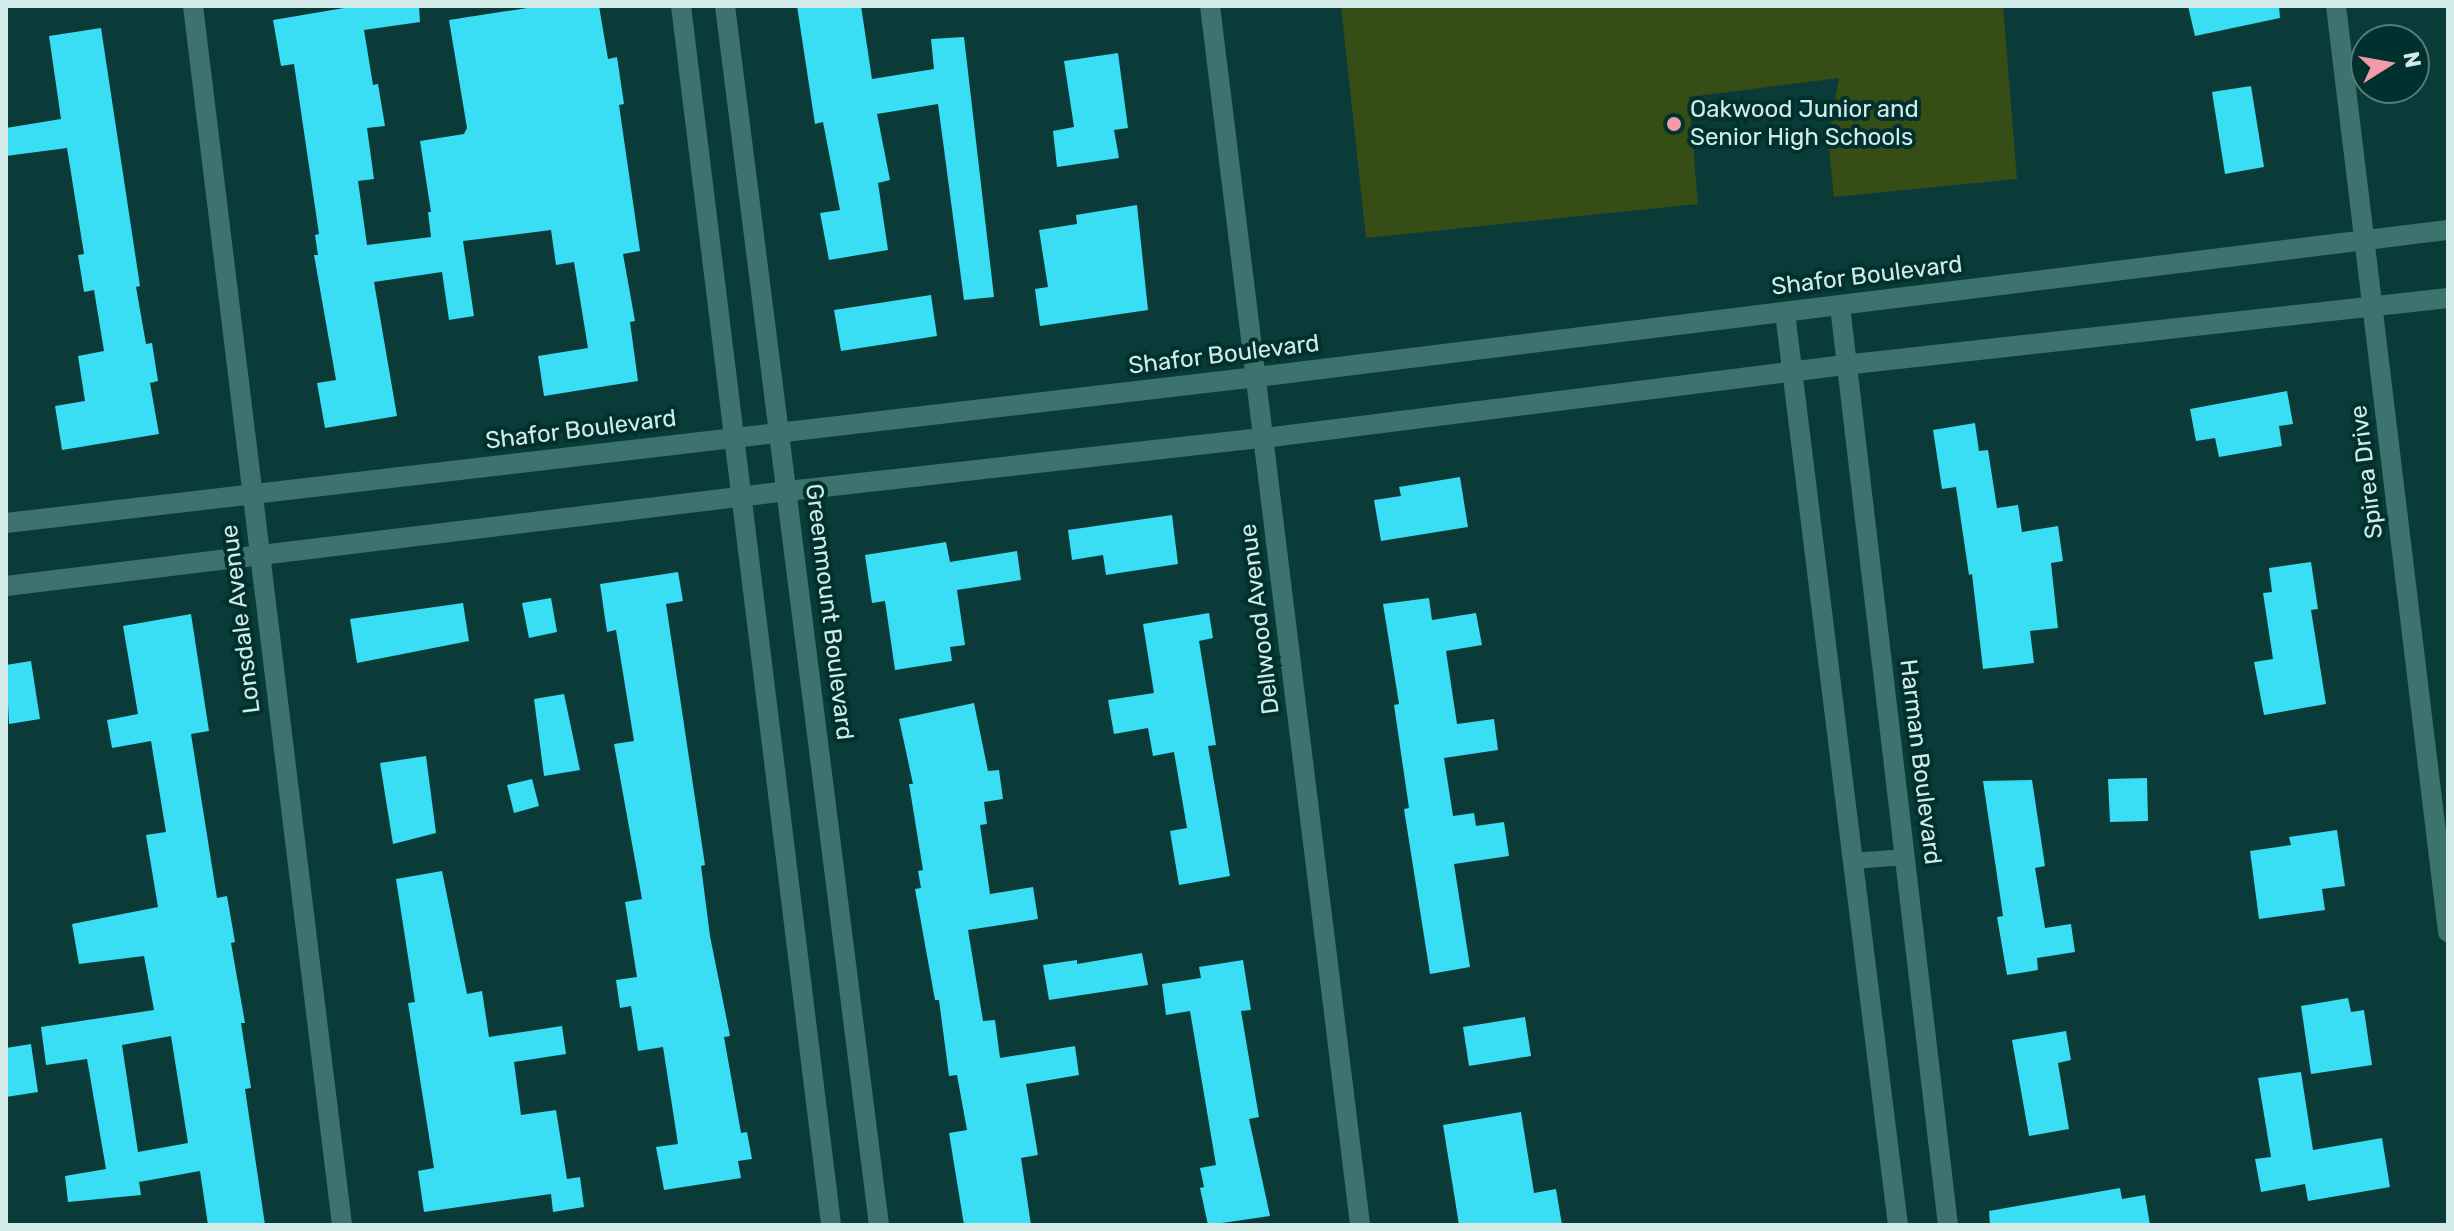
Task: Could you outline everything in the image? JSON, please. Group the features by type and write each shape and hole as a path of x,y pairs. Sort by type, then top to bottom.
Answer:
{"street":[{"name":"Lonsdale Avenue","path":"193,6 342,1225"},
{"path":"681,6 739,497 831,1225"},
{"name":"Greenmount Boulevard","path":"725,6 879,1225"},
{"name":"Dellwood Avenue","path":"1210,6 1360,1225"},
{"name":"Spirea Drive","path":"2336,6 2448,932"},
{"name":"Shafor Boulevard","path":"6,523 1257,377 2448,230"},
{"path":"6,586 788,491 1264,438 1791,371 2448,298"},
{"name":"Harman Boulevard","path":"1840,306 1844,365 1906,857 1948,1225"},
{"path":"1785,313 1898,1225"}],"lane":[{"path":"1852,861 1906,857"}],"green space":[{"path":"1341,6 2003,6 2017,179 1834,197 1828,140 1839,78 1689,97 1698,204 1366,238"}],"building":[{"path":"356,6 419,6 420,22 364,30 373,85 378,84 385,126 367,128 374,179 358,181 367,245 431,237 428,212 431,212 420,141 464,134 467,128 449,20 540,6 599,6 608,59 617,57 624,104 619,105 640,251 623,254 635,321 630,322 638,381 544,396 538,356 588,348 574,262 556,265 551,230 463,241 474,316 449,320 442,272 374,282 397,416 325,428 317,383 336,380 314,255 318,255 315,235 319,234 294,64 281,66 273,20"},
{"path":"797,6 861,6 872,79 934,69 931,39 964,37 994,297 964,300 938,104 877,114 890,180 878,183 888,250 829,260 820,213 840,210 823,122 815,124"},
{"path":"2188,6 2279,6 2280,18 2195,36"},
{"path":"101,28 140,286 136,287 146,344 152,343 158,381 150,383 159,434 62,450 55,406 85,401 78,356 104,351 94,290 84,292 78,255 84,254 67,148 6,156 6,128 61,119 49,36"},
{"path":"1118,53 1128,128 1114,130 1119,158 1057,167 1053,131 1074,127 1064,61"},
{"path":"2251,86 2264,167 2225,174 2212,92"},
{"path":"1137,205 1148,310 1040,326 1035,289 1048,287 1039,230 1077,224 1076,215"},
{"path":"931,295 937,336 841,351 834,310"},
{"path":"2287,391 2293,424 2279,426 2282,446 2219,457 2215,438 2196,441 2190,409"},
{"path":"1975,423 1979,451 1988,450 1997,508 2018,505 2022,532 2058,526 2063,561 2051,563 2058,628 2030,631 2034,663 1983,669 1972,574 1969,575 1956,487 1942,489 1933,430"},
{"path":"1460,477 1468,527 1381,541 1374,500 1401,496 1399,487"},
{"path":"1172,515 1178,564 1106,575 1103,555 1072,560 1068,530"},
{"path":"946,542 950,562 1017,551 1021,580 957,590 965,645 950,647 952,661 895,670 885,601 872,603 865,555"},
{"path":"2311,562 2318,609 2311,610 2326,704 2264,715 2254,662 2273,659 2263,593 2272,592 2269,568"},
{"path":"678,572 683,601 666,604 705,865 701,866 710,936 730,1036 724,1037 741,1133 747,1132 752,1159 738,1161 741,1178 664,1190 656,1147 678,1144 663,1047 638,1051 631,1006 620,1008 616,980 637,977 625,902 642,899 614,744 634,741 616,630 607,632 600,584"},
{"path":"551,598 557,632 529,638 522,603"},
{"path":"1429,598 1432,620 1476,613 1482,645 1446,651 1457,724 1494,719 1498,750 1444,758 1453,816 1474,813 1476,826 1504,822 1509,856 1454,864 1470,967 1430,974 1404,809 1409,808 1394,705 1399,704 1383,604"},
{"path":"463,603 469,641 357,663 350,619"},
{"path":"1209,613 1213,638 1199,641 1216,745 1208,746 1230,876 1179,885 1170,831 1187,828 1174,752 1153,756 1148,728 1114,734 1108,700 1154,693 1143,624"},
{"path":"191,614 209,731 191,734 217,898 227,896 235,942 231,943 245,1023 241,1023 251,1088 245,1089 265,1225 208,1225 200,1171 139,1182 141,1195 68,1202 65,1176 106,1169 87,1059 46,1065 41,1027 154,1010 144,956 79,964 72,924 158,907 146,835 166,832 151,741 112,748 107,720 138,714 123,626","holes":["171,1036 188,1143 138,1152 122,1045"]},
{"path":"31,661 40,719 9,724 6,665"},
{"path":"564,694 580,770 544,776 534,699"},
{"path":"974,703 988,771 999,770 1003,799 984,802 987,824 980,825 990,894 1033,887 1038,919 968,930 983,1021 995,1020 1000,1058 1075,1046 1079,1075 1026,1084 1038,1155 1021,1158 1031,1225 964,1225 949,1133 967,1130 957,1075 949,1076 939,1000 935,1000 915,889 921,888 918,871 923,870 909,784 913,784 899,719"},
{"path":"426,756 436,833 393,844 380,763"},
{"path":"2147,778 2148,821 2110,822 2108,779"},
{"path":"532,779 539,806 514,813 507,785"},
{"path":"2032,780 2045,866 2035,868 2045,928 2071,924 2075,952 2037,958 2038,970 2007,975 1997,917 2003,916 1983,781"},
{"path":"2337,830 2345,886 2322,889 2325,910 2259,919 2250,851 2291,845 2289,837"},
{"path":"442,871 467,994 482,991 489,1037 562,1026 566,1054 514,1062 521,1115 556,1110 567,1179 580,1177 584,1207 553,1212 551,1194 424,1212 418,1171 434,1168 408,1003 415,1002 396,879"},
{"path":"1142,953 1148,985 1049,1000 1043,965 1077,960 1077,964"},
{"path":"1243,960 1251,1010 1241,1011 1259,1117 1249,1119 1270,1216 1208,1225 1200,1188 1204,1187 1200,1168 1216,1165 1190,1011 1166,1015 1162,984 1201,978 1199,967"},
{"path":"2348,998 2351,1012 2364,1010 2372,1065 2311,1074 2301,1006"},
{"path":"1525,1017 1531,1056 1469,1066 1463,1027"},
{"path":"2066,1031 2071,1060 2058,1063 2069,1129 2029,1136 2012,1040"},
{"path":"31,1044 38,1092 6,1097 6,1048"},
{"path":"2301,1072 2313,1150 2382,1138 2390,1187 2308,1201 2305,1184 2261,1192 2255,1159 2271,1157 2258,1078"},
{"path":"1521,1112 1534,1193 1556,1189 1562,1225 1459,1225 1443,1125"},
{"path":"2120,1188 2122,1199 2145,1195 2150,1225 1990,1225 1989,1211"}],"place":[{"name":"Oakwood Junior and Senior High Schools","path":"1674,124"}]}
